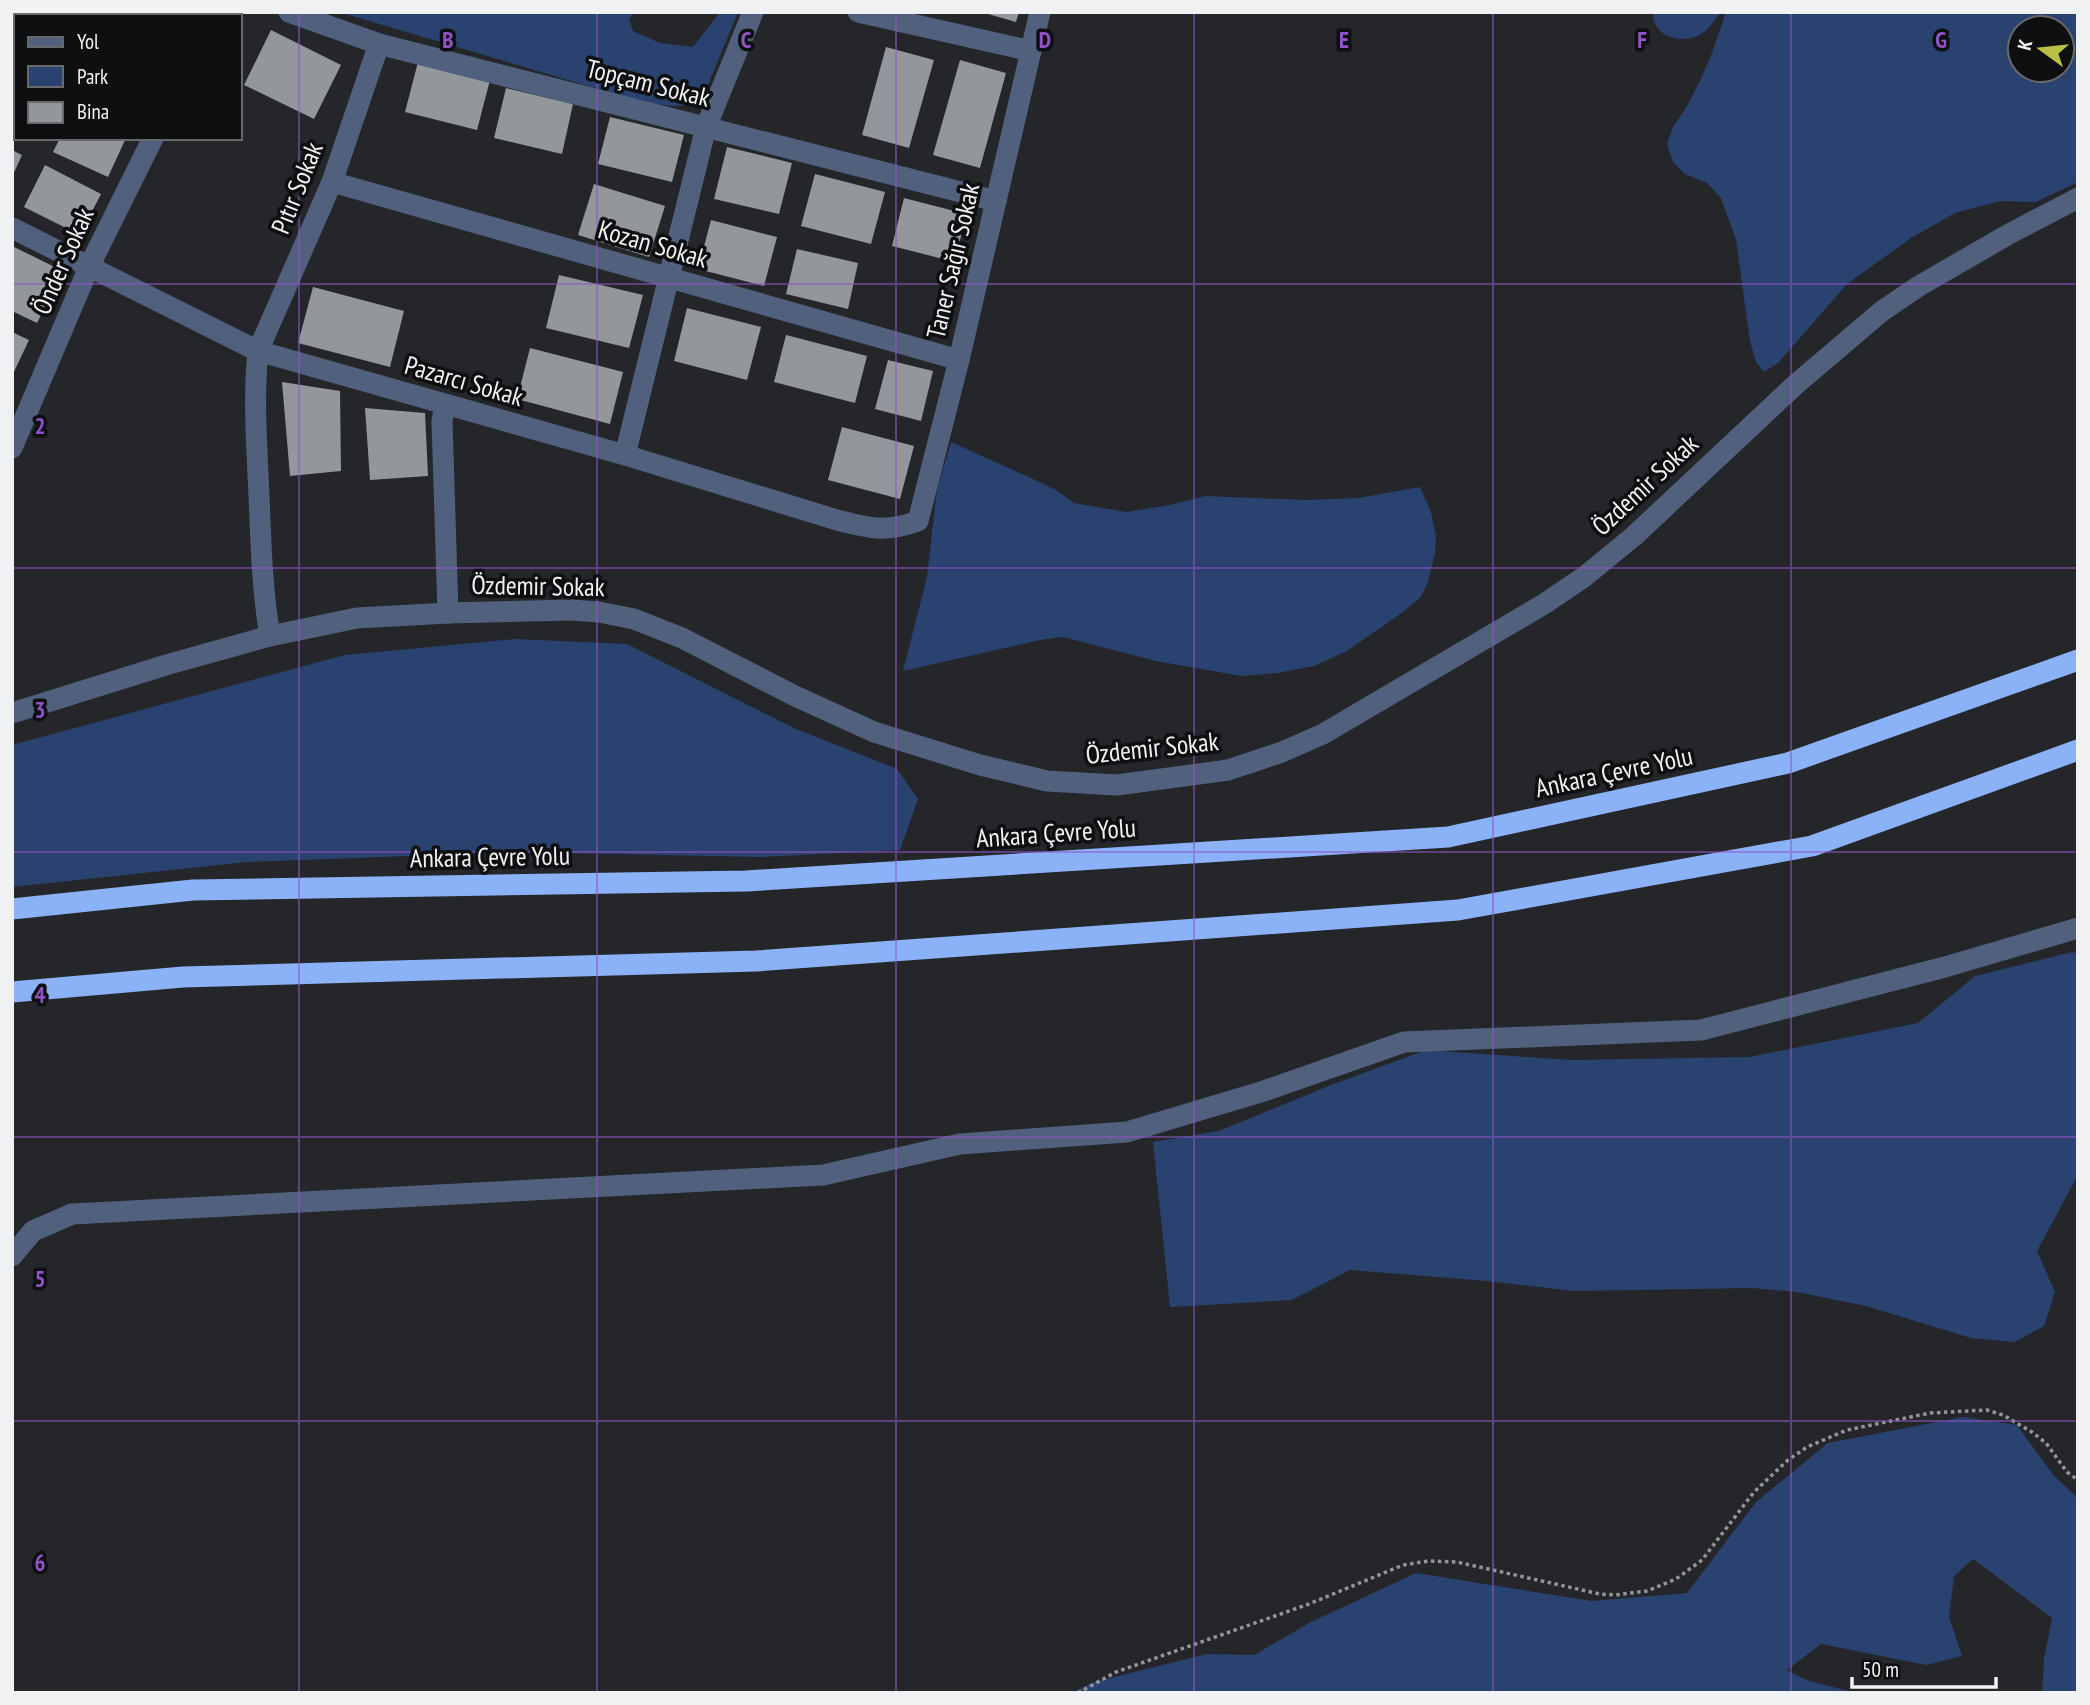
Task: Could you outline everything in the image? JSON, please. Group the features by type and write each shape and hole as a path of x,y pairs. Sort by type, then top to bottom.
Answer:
{"highway":[{"name":"Ankara Çevre Yolu","path":"12,909 193,890 746,881 1448,837 1788,763 2078,660"},
{"path":"12,992 183,977 756,961 1458,910 1812,846 2078,750"}],"street":[{"name":"Topçam Sokak","path":"289,12 379,44 996,201"},
{"path":"625,455 706,127 753,12"},
{"path":"858,12 1031,51"},
{"name":"Taner Sağır Sokak","path":"918,521 959,359 1040,12"},
{"name":"Pıtır Sokak","path":"270,636 264,603 256,432 255,377 258,351 332,182 379,44"},
{"name":"Önder Sokak","path":"12,448 89,267 152,140"},
{"name":"Kozan Sokak","path":"332,182 959,359"},
{"name":"Özdemir Sokak","path":"12,713 270,636 357,618 571,610 634,619 682,638 795,696 874,732 980,765 1047,781 1117,785 1228,769 1282,752 1335,728 1584,578 1634,536 1795,384 1882,311 1919,286 2009,234 2078,198"},
{"name":"Pazarcı Sokak","path":"12,228 258,351 625,455 837,520 870,528 895,529 918,521"},
{"path":"445,405 442,421 448,613"},
{"path":"12,1256 33,1231 72,1214 823,1175 960,1144 1127,1132 1264,1091 1404,1042 1701,1030 1945,967 2078,928"}],"path":[{"path":"1078,1693 1116,1672 1309,1604 1391,1569 1416,1562 1457,1562 1600,1594 1631,1594 1661,1586 1683,1575 1702,1560 1754,1492 1788,1460 1807,1447 1847,1430 1930,1413 1987,1410 2003,1415 2032,1432 2046,1443 2067,1472 2078,1480"}],"green space":[{"path":"339,12 633,12 629,20 633,31 660,43 693,47 720,12 738,12 703,97 695,102 675,106 622,96"},
{"path":"1653,12 1721,12 1701,34 1682,39 1664,34 1654,21"},
{"path":"1726,12 2078,12 2078,182 2036,202 2000,201 1955,213 1911,238 1847,284 1778,363 1764,372 1756,362 1750,341 1736,240 1721,198 1707,183 1685,174 1673,162 1667,144 1673,127 1700,81"},
{"path":"951,442 1056,490 1074,503 1126,512 1205,496 1306,500 1358,498 1420,487 1431,512 1436,537 1428,582 1420,598 1347,651 1314,666 1277,673 1241,676 1156,661 1063,637 903,671 927,577 937,489"},
{"path":"515,639 627,644 796,729 897,769 918,799 900,850 760,857 517,852 247,862 12,887 12,745 345,655"},
{"path":"2072,952 2078,954 2078,1175 2037,1251 2055,1292 2044,1326 2015,1342 1971,1338 1866,1306 1797,1292 1752,1288 1574,1291 1350,1270 1292,1300 1170,1307 1153,1142 1219,1131 1426,1050 1571,1060 1749,1057 1918,1023 1975,976"},
{"path":"1963,1417 2017,1425 2054,1476 2078,1498 2078,1693 2042,1693 2044,1659 2052,1618 1973,1559 1954,1576 1949,1617 1962,1656 1926,1665 1821,1644 1787,1670 1806,1680 1856,1693 1071,1693 1094,1682 1207,1654 1254,1655 1311,1622 1416,1573 1592,1601 1687,1593 1756,1502 1828,1443"}],"building":[{"path":"981,12 1019,12 1016,22"},
{"path":"271,30 341,65 314,119 244,85"},
{"path":"886,47 934,60 909,148 862,135"},
{"path":"960,60 1006,73 980,168 933,155"},
{"path":"418,62 490,80 477,130 405,112"},
{"path":"506,88 573,104 562,154 494,138"},
{"path":"610,117 684,135 672,182 598,164"},
{"path":"59,140 125,140 108,177 53,152"},
{"path":"727,147 792,163 779,214 714,199"},
{"path":"12,150 22,155 12,177"},
{"path":"45,165 101,194 80,235 24,207"},
{"path":"815,174 885,192 871,244 801,226"},
{"path":"594,184 665,206 649,257 578,235"},
{"path":"904,198 966,214 955,262 892,246"},
{"path":"711,220 777,237 764,286 698,269"},
{"path":"12,246 63,271 37,323 12,311"},
{"path":"797,249 858,263 848,309 786,294"},
{"path":"559,275 643,295 629,348 546,328"},
{"path":"313,287 404,311 390,367 298,343"},
{"path":"687,308 761,327 747,380 674,361"},
{"path":"12,332 29,340 12,376"},
{"path":"786,335 867,356 855,403 774,382"},
{"path":"530,348 623,372 610,424 517,399"},
{"path":"888,360 933,371 921,421 875,409"},
{"path":"282,382 340,391 341,471 290,476"},
{"path":"365,408 425,413 428,476 370,480"},
{"path":"842,427 914,446 900,499 828,480"}]}
